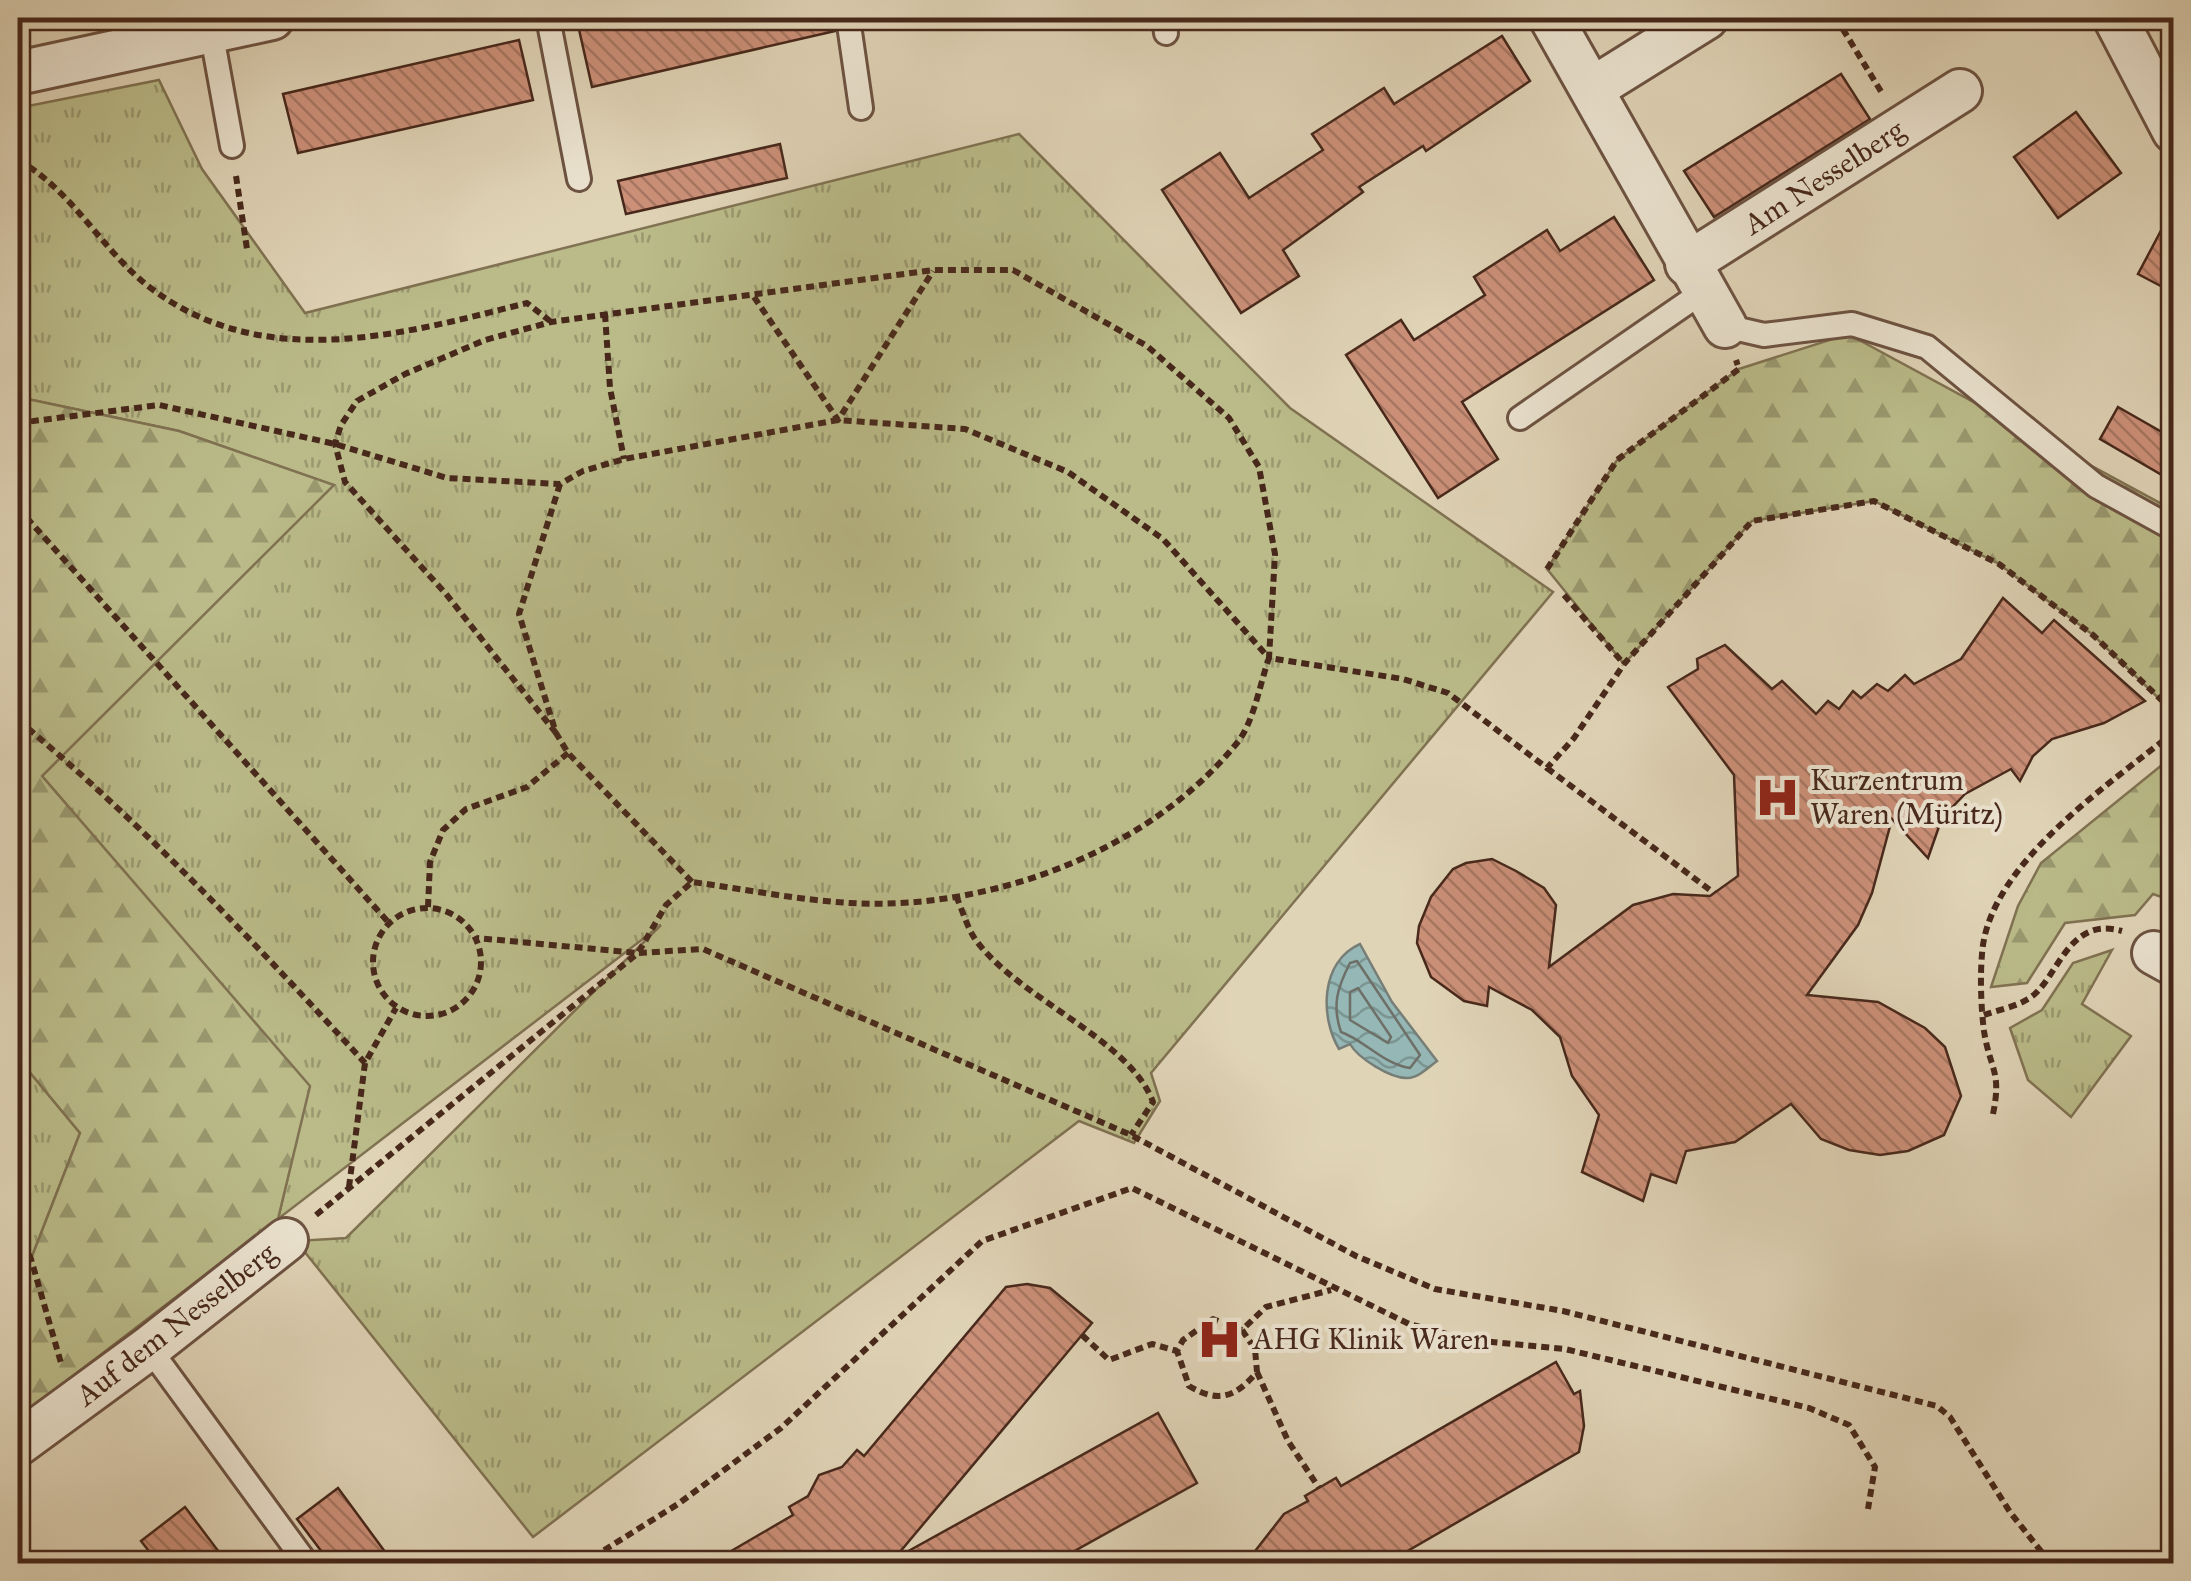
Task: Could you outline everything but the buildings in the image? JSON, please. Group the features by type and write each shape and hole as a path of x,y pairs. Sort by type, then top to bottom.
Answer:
{"street":[{"path":"18,74 272,18"},
{"path":"1551,18 1706,294"},
{"path":"1592,88 1706,18"},
{"path":"2114,18 2174,130"},
{"name":"Am Nesselberg","path":"1706,294 1902,126 1960,90"},
{"name":"Auf dem Nesselberg","path":"18,1444 150,1348 286,1240"}],"lane":[{"path":"548,18 579,180"},
{"path":"848,18 861,108"},
{"path":"211,30 232,146"},
{"path":"1520,418 1706,294 1764,335 1852,324 1927,347 2096,486 2174,529"},
{"path":"150,1348 307,1564"}],"path":[{"path":"1836,18 1902,126"},
{"path":"232,146 247,249"},
{"path":"18,160 40,172 146,284 196,316 247,334 312,343 364,340 527,303 551,322"},
{"path":"838,420 933,270"},
{"path":"933,270 1013,270 1147,346 1229,418 1259,467 1275,554 1269,658 1240,740 1156,820 1069,867 956,896 853,903 692,882 568,753 446,594 345,482 335,444 340,425 357,402 404,374 485,340 551,322 605,314 933,270"},
{"path":"1546,569 1616,460 1739,369 1706,294"},
{"path":"754,297 838,420"},
{"path":"605,314 610,388 624,459"},
{"path":"18,423 159,405 335,444 447,478 560,484 583,471 624,459 838,420 965,429 1068,472 1163,539 1269,658 1403,678 1448,693 1714,893"},
{"path":"556,733 518,614 560,484"},
{"path":"1547,768 1574,738 1624,664 1752,521 1874,501 1999,564 2093,635 2174,712"},
{"path":"18,508 389,922"},
{"path":"1564,595 1624,664"},
{"path":"18,720 76,768 238,925 364,1063"},
{"path":"1993,1114 1999,1084 1984,1014 1982,951 1996,912 2027,854 2174,732"},
{"path":"428,907 430,862 443,830 466,810 527,786 568,753"},
{"path":"286,1240 638,953 666,906 692,882"},
{"path":"956,896 975,939 1028,989 1143,1076 1153,1102 1131,1135"},
{"path":"428,907 456,915 477,938 483,962 472,995 452,1012 418,1017 396,1008 379,989 373,974 372,952 389,922 414,909 428,907"},
{"path":"1984,1014 2031,998 2061,954 2086,935 2118,929 2164,959"},
{"path":"477,938 638,953 703,949 1131,1135 1356,1256 1435,1290 1563,1310 1936,1406 1950,1417 2010,1512 2051,1564"},
{"path":"348,1190 364,1063 396,1008"},
{"path":"582,1564 678,1504 782,1428 967,1254 1000,1233 1132,1188 1409,1324 1470,1340 1564,1349 1809,1408 1849,1425 1876,1467 1868,1509"},
{"path":"18,1232 31,1259 62,1367 83,1398"},
{"path":"1242,1330 1266,1307 1333,1290"},
{"path":"1257,1372 1244,1388 1227,1398 1210,1398 1189,1386 1178,1351 1183,1340 1213,1319 1242,1330 1255,1349 1257,1372 1288,1441 1319,1488"},
{"path":"1082,1335 1109,1360 1152,1344 1178,1351"}],"green space":[{"path":"159,80 202,169 305,313 1019,134 1290,408 1553,592 1151,1073 1160,1101 1134,1143 1079,1121 533,1537 296,1241 346,1238 661,925 278,1219 309,1086 42,776 333,485 179,431 18,397 18,108"},
{"path":"1848,334 2173,510 2173,712 2093,635 1999,564 1874,501 1752,521 1624,664 1547,569 1617,460 1739,369"},
{"path":"18,397 179,431 334,485 42,776 310,1086 278,1219 18,1418 18,1263 31,1259 80,1133 18,1058"},
{"path":"2173,756 2173,901 2153,894 2135,915 2065,923 2027,983 1991,987 2018,906 2041,863"},
{"path":"2112,950 2082,1004 2131,1036 2071,1117 2028,1080 2010,1028 2042,1010 2073,963"},
{"path":"18,1058 80,1133 31,1259 18,1263"}],"water":[{"path":"1360,944 1392,1002 1437,1061 1416,1076 1401,1077 1384,1071 1350,1044 1339,1049 1333,1036 1327,1006 1331,977 1347,952"}],"place":[{"name":"Kurzentrum Waren (Müritz)","path":"1777,797"},
{"name":"AHG Klinik Waren","path":"1220,1339"}]}
